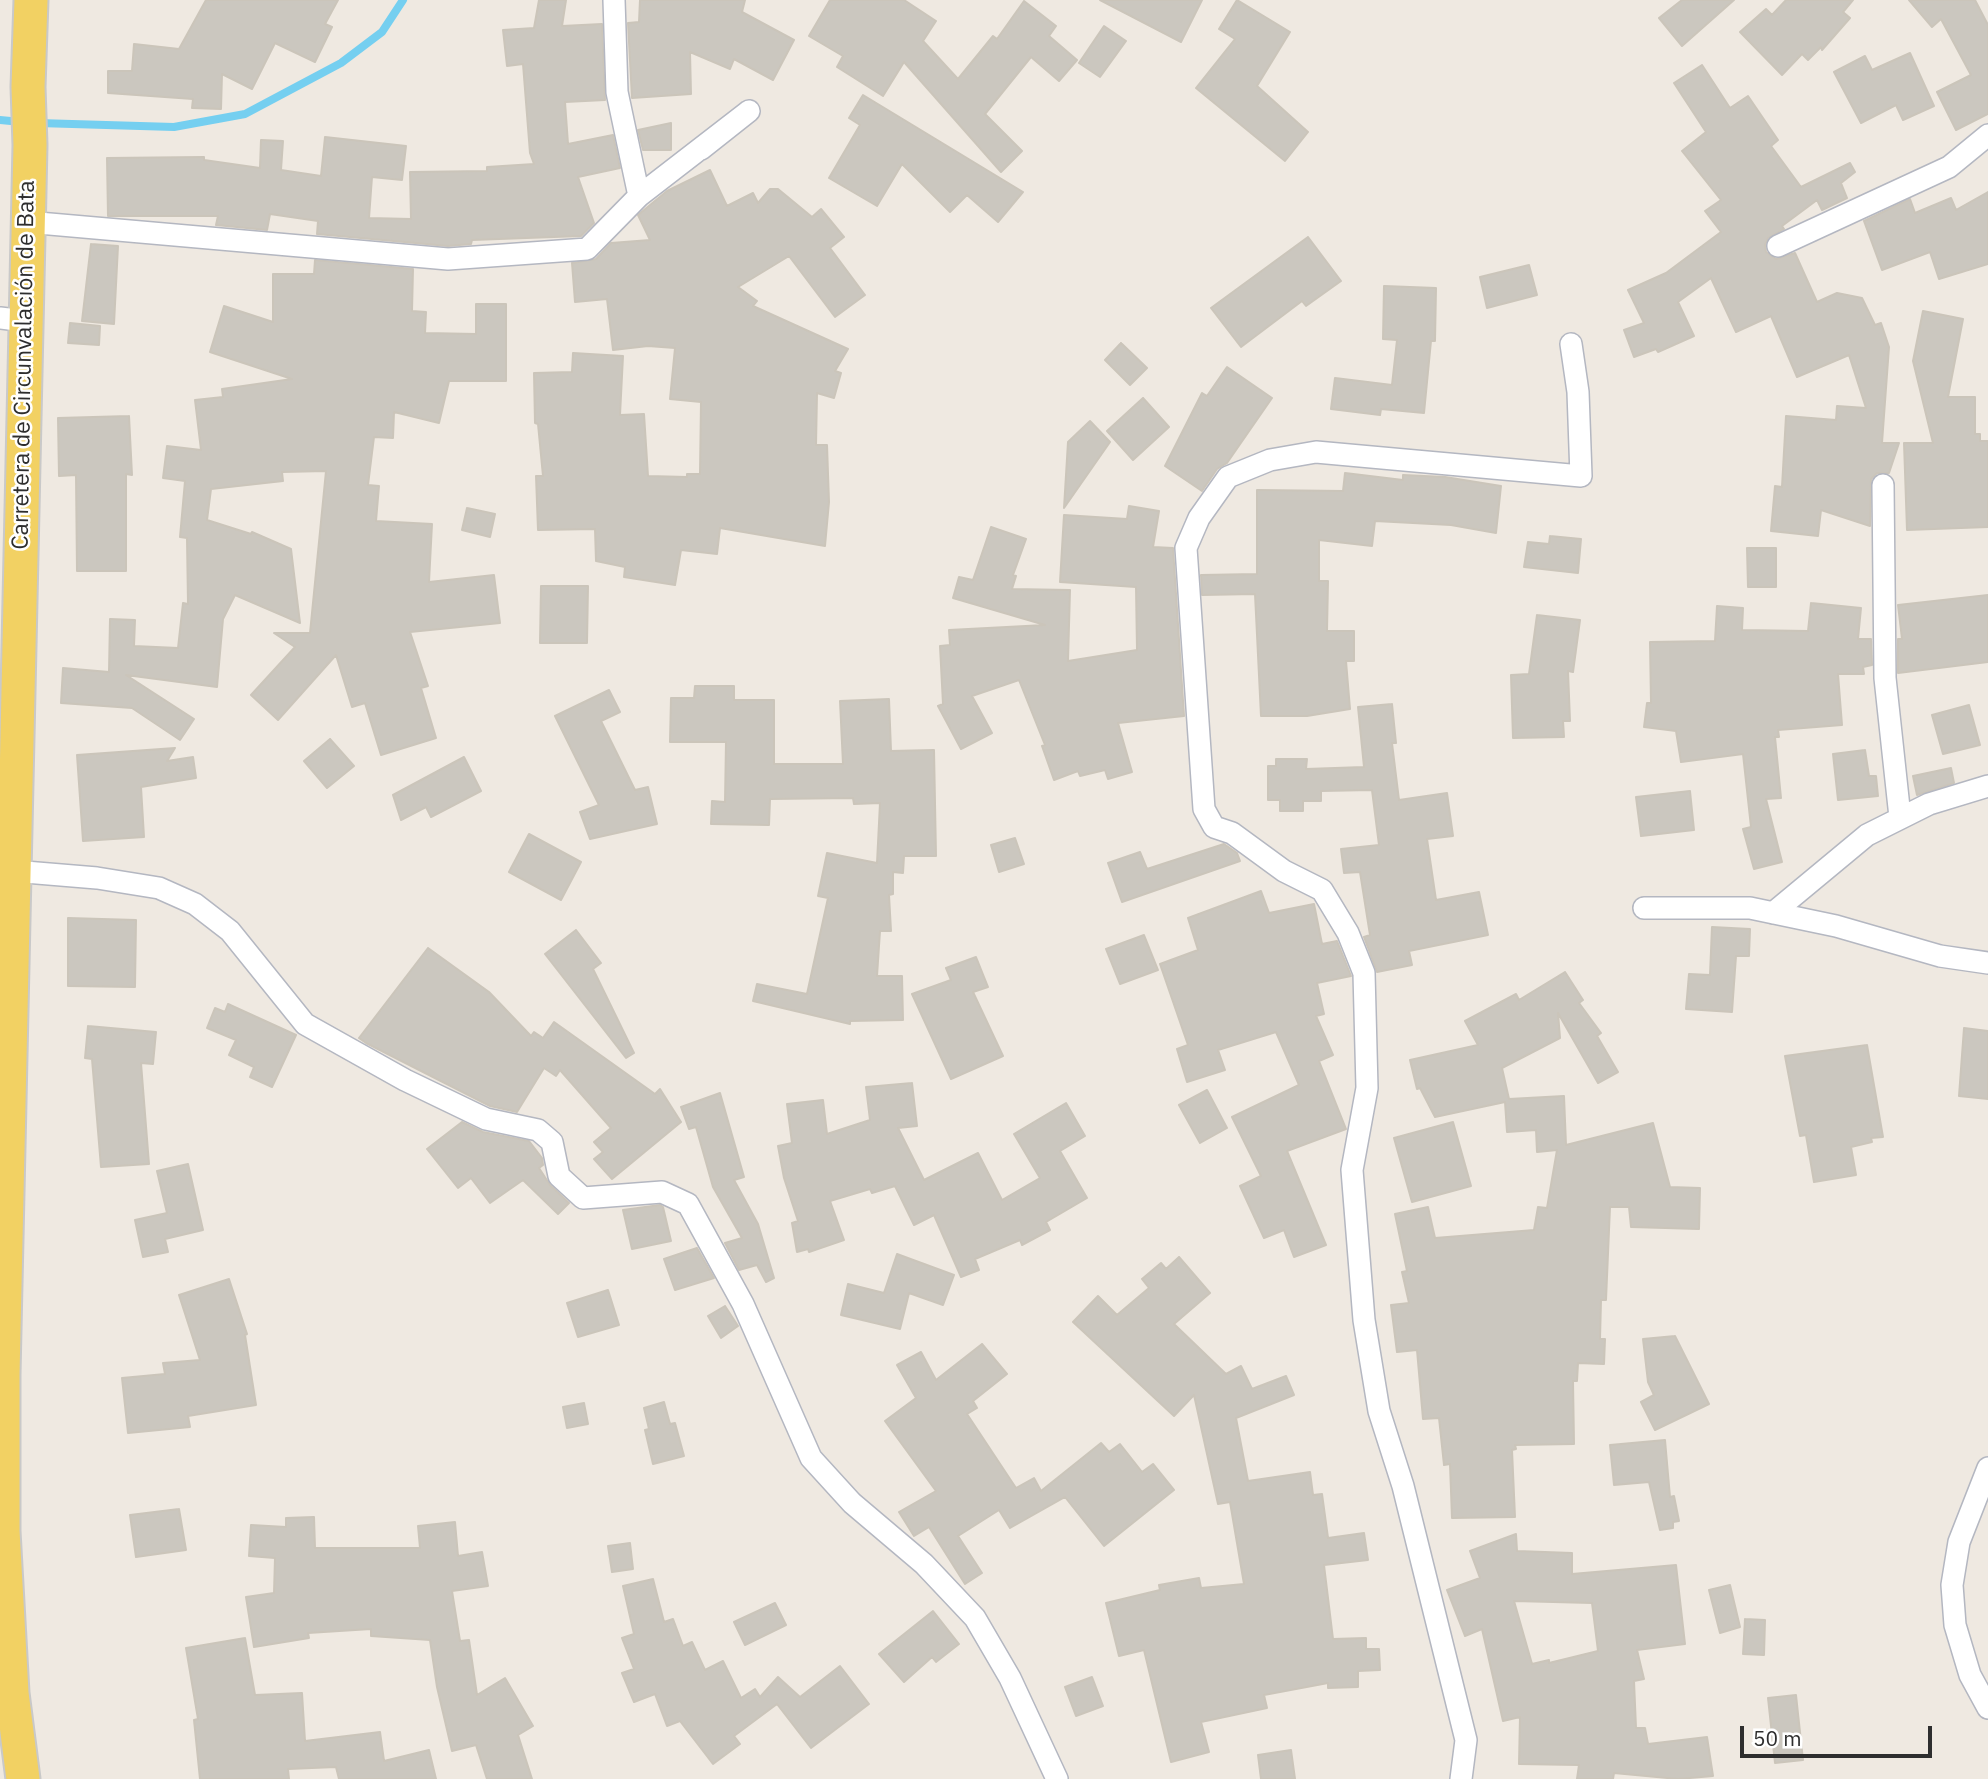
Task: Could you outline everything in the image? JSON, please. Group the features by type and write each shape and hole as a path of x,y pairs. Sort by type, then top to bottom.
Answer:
{"main road":[{"name":"Carretera de Circunvalación de Bata","path":"23,1779 12,1693 3,1531 3,1375 13,871 12,319 27,222 31,0"}],"street":[{"path":"614,0 617,92 639,196"},
{"path":"27,222 448,259 508,257 587,248 639,196 749,111 701,149"},
{"path":"1777,246 1949,167 1988,135"},
{"path":"1461,1779 1466,1740 1404,1486 1378,1411 1364,1320 1352,1170 1367,1088 1364,973 1348,933 1322,890 1284,871 1232,833 1214,827 1204,809 1186,548 1199,517 1228,477 1270,460 1316,452 1581,476 1578,392 1571,344"},
{"path":"1883,485 1885,678 1900,817"},
{"path":"1773,913 1867,835 1929,804 1988,786"},
{"path":"13,871 97,878 159,888 195,904 230,931 305,1024 405,1080 486,1119 538,1130 552,1142 559,1176 583,1198 662,1192 688,1203 743,1304 811,1458 852,1503 924,1564 975,1618 1010,1678 1057,1779"},
{"path":"1644,908 1750,908 1836,926 1940,956 1988,963"},
{"path":"1988,1468 1959,1542 1952,1585 1955,1625 1970,1675 1988,1708"}],"building":[{"path":"206,0 338,0 325,24 332,27 315,62 275,43 252,89 222,74 221,109 192,108 193,99 108,93 108,71 132,71 134,44 179,49"},
{"path":"539,0 566,0 562,26 602,24 605,100 565,102 568,144 613,135 620,168 578,177 594,223 581,236 472,240 471,244 448,246 317,234 318,221 270,214 267,230 216,225 218,216 108,216 107,158 204,157 204,160 260,168 261,140 283,141 281,170 321,176 325,137 406,146 402,180 372,177 369,218 411,219 410,172 487,171 487,167 534,164 530,153 523,64 507,66 503,30 534,28"},
{"path":"640,0 745,0 742,12 794,40 773,80 734,59 730,69 690,52 691,94 632,98 628,23 639,22"},
{"path":"830,0 904,0 936,21 923,41 958,79 993,36 997,39 1024,1 1056,26 1049,36 1077,60 1059,81 1031,57 985,114 1022,151 1001,172 904,62 883,96 837,67 843,56 809,36"},
{"path":"1100,0 1202,0 1181,42"},
{"path":"1237,0 1290,32 1257,86 1308,132 1285,161 1196,88 1235,39 1219,29"},
{"path":"1682,0 1734,0 1682,46 1659,18"},
{"path":"1786,0 1853,0 1843,12 1850,18 1822,50 1821,47 1808,60 1802,54 1782,75 1740,32 1766,9 1772,15"},
{"path":"1909,0 1975,0 1988,25 1988,114 1956,130 1937,92 1971,75 1941,19 1932,27"},
{"path":"1104,26 1126,41 1100,77 1079,63"},
{"path":"1910,53 1934,106 1903,120 1896,105 1861,123 1834,72 1865,56 1872,70"},
{"path":"1702,65 1730,108 1748,96 1778,140 1771,146 1801,187 1850,163 1855,172 1841,183 1847,198 1822,210 1817,200 1782,226 1784,229 1768,238 1765,245 1766,252 1776,259 1795,253 1817,302 1837,293 1862,298 1875,325 1881,323 1889,347 1882,443 1899,443 1889,473 1877,473 1871,479 1870,526 1821,510 1818,536 1771,531 1775,486 1782,487 1786,416 1836,420 1837,406 1866,408 1849,355 1797,377 1771,316 1736,332 1711,278 1678,302 1694,336 1658,352 1656,349 1634,357 1624,330 1644,323 1628,290 1666,273 1721,232 1705,211 1721,200 1682,151 1706,132 1674,83"},
{"path":"863,95 1023,192 998,222 967,195 950,212 902,164 877,206 829,178 860,125 849,118"},
{"path":"671,123 671,150 643,150 638,130"},
{"path":"710,170 727,206 753,193 758,203 770,189 778,189 812,217 821,209 844,237 830,248 865,295 835,317 789,256 738,287 757,301 753,306 848,349 835,371 841,373 834,398 817,393 816,445 827,445 829,502 825,546 720,528 717,554 681,550 675,585 624,577 625,567 596,561 595,529 538,530 536,476 543,476 538,424 535,423 534,373 572,372 573,353 623,356 620,415 644,414 648,476 687,477 687,474 700,474 701,402 670,399 675,348 648,346 613,350 607,299 575,302 572,263 596,259 611,243 650,240 638,215 667,191"},
{"path":"1988,192 1988,264 1939,279 1930,252 1882,270 1864,221 1910,199 1915,213 1951,198 1956,210"},
{"path":"1308,237 1341,281 1306,306 1302,301 1241,347 1211,308"},
{"path":"91,244 118,246 114,324 82,321"},
{"path":"315,260 413,269 412,311 426,312 425,333 476,334 476,304 506,304 506,381 449,381 439,423 394,412 393,438 374,437 368,485 379,486 376,521 432,524 429,582 494,575 500,623 410,632 428,686 421,688 436,738 381,755 365,703 352,707 336,655 278,720 251,695 295,647 274,633 310,633 326,471 282,472 283,481 211,489 207,520 251,534 252,532 291,549 300,623 235,595 223,619 217,687 126,675 194,719 180,740 132,708 61,703 63,668 109,672 110,619 135,620 134,646 178,648 183,603 188,604 187,538 180,537 185,481 163,478 167,446 201,450 195,400 223,397 222,389 292,379 210,352 224,306 273,322 273,274 314,274"},
{"path":"1529,265 1537,295 1487,308 1480,277"},
{"path":"1384,286 1436,288 1435,341 1431,341 1424,413 1381,409 1380,415 1331,409 1335,378 1392,385 1397,340 1383,339"},
{"path":"1923,311 1963,319 1948,397 1975,397 1975,434 1980,434 1980,441 1988,441 1988,527 1907,530 1904,443 1933,443 1913,361"},
{"path":"70,323 100,326 99,345 68,343"},
{"path":"1121,343 1147,368 1130,385 1105,360"},
{"path":"1227,367 1272,398 1227,463 1217,469 1202,491 1165,466 1202,393 1207,396"},
{"path":"1143,398 1169,427 1133,460 1107,431"},
{"path":"129,416 132,475 126,474 126,571 77,571 76,475 59,476 58,418"},
{"path":"1090,421 1110,442 1064,508 1068,442"},
{"path":"1345,473 1403,480 1403,475 1445,477 1501,486 1496,533 1451,525 1375,521 1372,546 1319,540 1319,581 1328,581 1327,631 1354,631 1354,661 1346,661 1350,709 1307,716 1261,716 1255,594 1202,595 1201,575 1257,574 1257,490 1343,491"},
{"path":"1129,506 1159,511 1153,547 1173,548 1184,716 1118,723 1132,772 1108,779 1105,770 1080,776 1078,771 1054,780 1042,746 1045,745 1019,680 972,696 992,733 961,749 938,706 943,704 940,646 950,645 949,630 1045,625 953,598 959,577 973,580 991,527 1026,539 1013,575 1016,576 1012,589 1070,590 1068,661 1137,650 1136,587 1060,582 1064,515 1127,519"},
{"path":"467,508 495,514 490,537 462,530"},
{"path":"1550,536 1581,539 1578,573 1524,567 1528,542 1549,544"},
{"path":"1747,548 1776,548 1776,587 1748,587"},
{"path":"541,586 588,586 587,643 540,643"},
{"path":"1988,595 1988,662 1898,673 1898,639 1902,639 1898,605"},
{"path":"1811,603 1861,608 1858,639 1871,639 1872,665 1863,667 1864,674 1838,674 1842,725 1778,730 1779,737 1775,737 1781,798 1766,799 1782,862 1754,869 1743,829 1751,827 1743,754 1681,762 1676,731 1644,727 1647,703 1651,703 1650,642 1715,641 1717,606 1743,608 1742,630 1808,631"},
{"path":"1537,615 1580,620 1573,672 1568,671 1570,721 1563,721 1564,737 1513,738 1511,675 1529,674"},
{"path":"695,686 734,686 734,700 774,700 774,764 843,764 840,701 889,699 891,751 934,750 936,856 904,856 903,873 893,872 893,894 889,895 891,931 880,931 877,976 902,976 903,1020 850,1021 850,1024 753,1001 757,984 807,994 828,898 818,896 827,853 877,863 880,803 854,804 853,798 770,799 769,825 711,824 712,801 725,802 726,742 670,742 671,698 694,698"},
{"path":"609,690 620,712 601,721 635,790 648,787 657,824 590,839 580,812 599,805 555,716"},
{"path":"1392,704 1396,743 1392,743 1399,800 1447,793 1453,836 1427,839 1436,900 1479,892 1488,935 1409,951 1412,965 1377,972 1364,937 1370,935 1360,872 1344,873 1341,849 1379,845 1372,790 1321,791 1321,801 1303,801 1303,811 1280,811 1280,800 1268,800 1268,766 1276,766 1276,759 1307,759 1306,769 1364,767 1358,707"},
{"path":"1969,705 1980,745 1943,754 1932,715"},
{"path":"330,739 354,766 327,788 304,761"},
{"path":"175,748 167,761 193,757 196,778 141,787 144,837 83,841 77,755"},
{"path":"1865,750 1869,776 1876,776 1878,796 1838,800 1833,754"},
{"path":"464,757 481,791 431,817 426,807 401,820 393,795"},
{"path":"1951,768 1954,783 1917,795 1913,776"},
{"path":"1690,791 1694,830 1641,836 1636,797"},
{"path":"529,834 581,862 561,900 509,872"},
{"path":"1015,838 1024,864 999,872 991,845"},
{"path":"1224,844 1237,853 1240,861 1122,902 1108,863 1140,852 1147,869"},
{"path":"1261,891 1269,913 1314,904 1322,944 1337,941 1351,976 1317,983 1324,1014 1316,1016 1333,1055 1319,1061 1346,1129 1287,1151 1326,1245 1294,1257 1284,1230 1264,1238 1240,1186 1261,1176 1232,1117 1299,1085 1276,1032 1218,1050 1225,1070 1187,1082 1177,1049 1188,1045 1160,964 1198,950 1188,918"},
{"path":"68,918 136,920 135,987 68,986"},
{"path":"1712,927 1750,929 1749,956 1736,956 1732,1012 1686,1009 1689,974 1710,975"},
{"path":"576,930 601,963 593,969 634,1053 626,1058 545,954"},
{"path":"1144,935 1158,970 1120,984 1106,949"},
{"path":"428,948 489,992 531,1036 534,1032 543,1038 554,1022 655,1094 660,1089 681,1122 612,1179 594,1159 603,1152 594,1142 611,1128 560,1070 556,1076 544,1068 517,1112 490,1106 366,1043 359,1038"},
{"path":"976,957 988,987 973,992 1003,1056 951,1079 912,994 951,980 946,968"},
{"path":"1565,972 1583,1000 1579,1003 1601,1033 1597,1036 1618,1072 1598,1083 1558,1013 1560,1038 1502,1068 1509,1099 1564,1096 1566,1145 1653,1123 1670,1187 1700,1188 1699,1229 1631,1227 1629,1207 1610,1207 1606,1300 1601,1300 1600,1339 1605,1339 1604,1364 1578,1363 1577,1381 1573,1381 1574,1444 1515,1445 1516,1449 1512,1450 1515,1517 1452,1518 1450,1464 1444,1465 1439,1418 1423,1419 1417,1350 1397,1352 1391,1305 1409,1303 1402,1272 1407,1271 1395,1214 1428,1207 1435,1238 1534,1230 1538,1207 1547,1208 1557,1150 1537,1152 1536,1130 1507,1132 1505,1102 1435,1117 1420,1088 1417,1089 1410,1060 1478,1045 1465,1021 1516,994 1519,1000"},
{"path":"228,1004 296,1035 272,1087 250,1077 254,1067 229,1055 236,1040 207,1028 215,1008 225,1012"},
{"path":"88,1026 156,1032 153,1064 141,1063 149,1164 101,1167 92,1059 85,1058"},
{"path":"1964,1028 1988,1031 1988,1099 1959,1096"},
{"path":"1867,1045 1883,1137 1871,1138 1872,1142 1851,1147 1856,1175 1814,1182 1806,1135 1800,1136 1785,1056"},
{"path":"912,1083 917,1126 898,1128 924,1180 978,1153 1002,1200 1040,1178 1014,1134 1066,1103 1085,1136 1060,1151 1087,1198 1046,1222 1050,1230 1022,1245 1020,1240 975,1259 979,1270 961,1277 934,1215 914,1225 895,1186 872,1193 870,1189 830,1201 844,1240 809,1252 808,1249 797,1252 792,1223 798,1221 784,1178 778,1146 792,1143 787,1104 823,1100 827,1134 870,1120 866,1087"},
{"path":"1207,1090 1227,1128 1200,1143 1179,1105"},
{"path":"720,1093 744,1177 734,1180 758,1224 774,1278 766,1282 757,1265 739,1270 725,1243 742,1238 713,1187 696,1127 689,1129 681,1107"},
{"path":"462,1122 483,1132 529,1141 542,1158 543,1165 539,1168 550,1185 569,1203 558,1214 523,1180 490,1203 471,1178 458,1188 427,1149"},
{"path":"1453,1122 1471,1186 1412,1202 1394,1138"},
{"path":"188,1164 203,1230 165,1239 168,1252 143,1257 135,1220 167,1213 157,1171"},
{"path":"660,1205 663,1207 671,1241 632,1249 623,1210"},
{"path":"697,1248 714,1278 675,1290 664,1259"},
{"path":"897,1254 954,1275 943,1305 909,1293 900,1329 841,1315 848,1284 884,1293"},
{"path":"1179,1257 1210,1293 1174,1324 1226,1374 1241,1366 1252,1389 1286,1376 1294,1395 1236,1418 1248,1481 1310,1472 1313,1495 1322,1494 1328,1538 1364,1533 1368,1560 1324,1565 1333,1639 1366,1638 1366,1649 1379,1649 1380,1670 1358,1671 1358,1687 1328,1688 1328,1683 1264,1695 1267,1708 1201,1722 1209,1752 1171,1762 1144,1650 1119,1656 1106,1603 1160,1590 1159,1585 1199,1578 1201,1588 1244,1584 1230,1502 1218,1504 1194,1395 1174,1416 1073,1322 1098,1296 1117,1315 1149,1288 1142,1279 1161,1263 1166,1269"},
{"path":"229,1279 247,1334 245,1335 256,1405 188,1416 190,1427 128,1433 122,1378 165,1374 163,1363 200,1360 179,1295"},
{"path":"608,1290 619,1325 578,1337 567,1303"},
{"path":"725,1306 738,1326 721,1338 708,1316"},
{"path":"1675,1336 1709,1404 1655,1430 1641,1402 1654,1395 1648,1382 1643,1339"},
{"path":"982,1344 1007,1374 973,1401 977,1408 967,1414 1016,1488 1034,1478 1041,1491 1101,1443 1109,1452 1120,1444 1142,1472 1153,1464 1174,1490 1104,1546 1065,1497 1010,1528 999,1510 958,1536 982,1573 965,1584 929,1527 914,1536 899,1512 936,1491 885,1421 916,1398 897,1365 921,1352 936,1380"},
{"path":"664,1402 670,1424 675,1423 684,1456 653,1464 645,1430 649,1429 644,1408"},
{"path":"584,1403 588,1424 567,1428 563,1407"},
{"path":"1665,1440 1670,1497 1674,1496 1679,1521 1673,1522 1673,1528 1660,1530 1649,1482 1614,1485 1610,1445"},
{"path":"179,1509 186,1550 136,1557 130,1515"},
{"path":"314,1517 315,1548 420,1548 418,1526 455,1522 458,1556 482,1552 488,1586 452,1591 460,1641 469,1640 477,1695 505,1678 533,1726 518,1735 532,1779 487,1779 476,1745 452,1751 437,1687 430,1640 371,1636 371,1629 308,1633 309,1638 254,1647 246,1597 274,1593 275,1558 249,1556 251,1525 286,1527 286,1518"},
{"path":"1516,1534 1517,1551 1572,1553 1572,1574 1676,1565 1685,1644 1637,1650 1644,1679 1634,1681 1636,1728 1645,1728 1648,1744 1707,1737 1713,1776 1678,1779 1614,1773 1613,1779 1577,1779 1579,1765 1519,1764 1520,1717 1503,1721 1482,1629 1465,1636 1447,1590 1480,1578 1470,1551","holes":["1514,1601 1592,1603 1598,1651 1549,1663 1549,1660 1532,1664"]},
{"path":"630,1543 633,1569 612,1572 608,1546"},
{"path":"653,1579 664,1622 673,1619 683,1646 692,1642 705,1670 723,1661 741,1698 755,1689 760,1697 778,1677 800,1697 840,1666 869,1704 811,1748 777,1704 734,1736 740,1744 713,1764 680,1721 667,1726 655,1694 634,1702 622,1673 634,1669 622,1638 634,1634 623,1586"},
{"path":"1730,1585 1740,1627 1720,1633 1709,1590"},
{"path":"775,1603 786,1625 745,1645 734,1622"},
{"path":"933,1611 959,1644 936,1662 932,1657 904,1682 879,1654"},
{"path":"1745,1619 1765,1620 1764,1655 1743,1654"},
{"path":"245,1638 255,1695 302,1693 305,1741 380,1732 384,1761 429,1750 436,1779 339,1779 336,1767 288,1769 289,1779 200,1779 194,1720 198,1719 186,1648"},
{"path":"1092,1677 1103,1706 1076,1716 1065,1687"},
{"path":"1796,1695 1803,1760 1775,1763 1768,1698"},
{"path":"1291,1750 1295,1779 1261,1779 1258,1755"}],"waterway":[{"path":"38,123 174,127 245,114 341,63 382,32 403,0"},
{"path":"0,120 21,122"}]}
